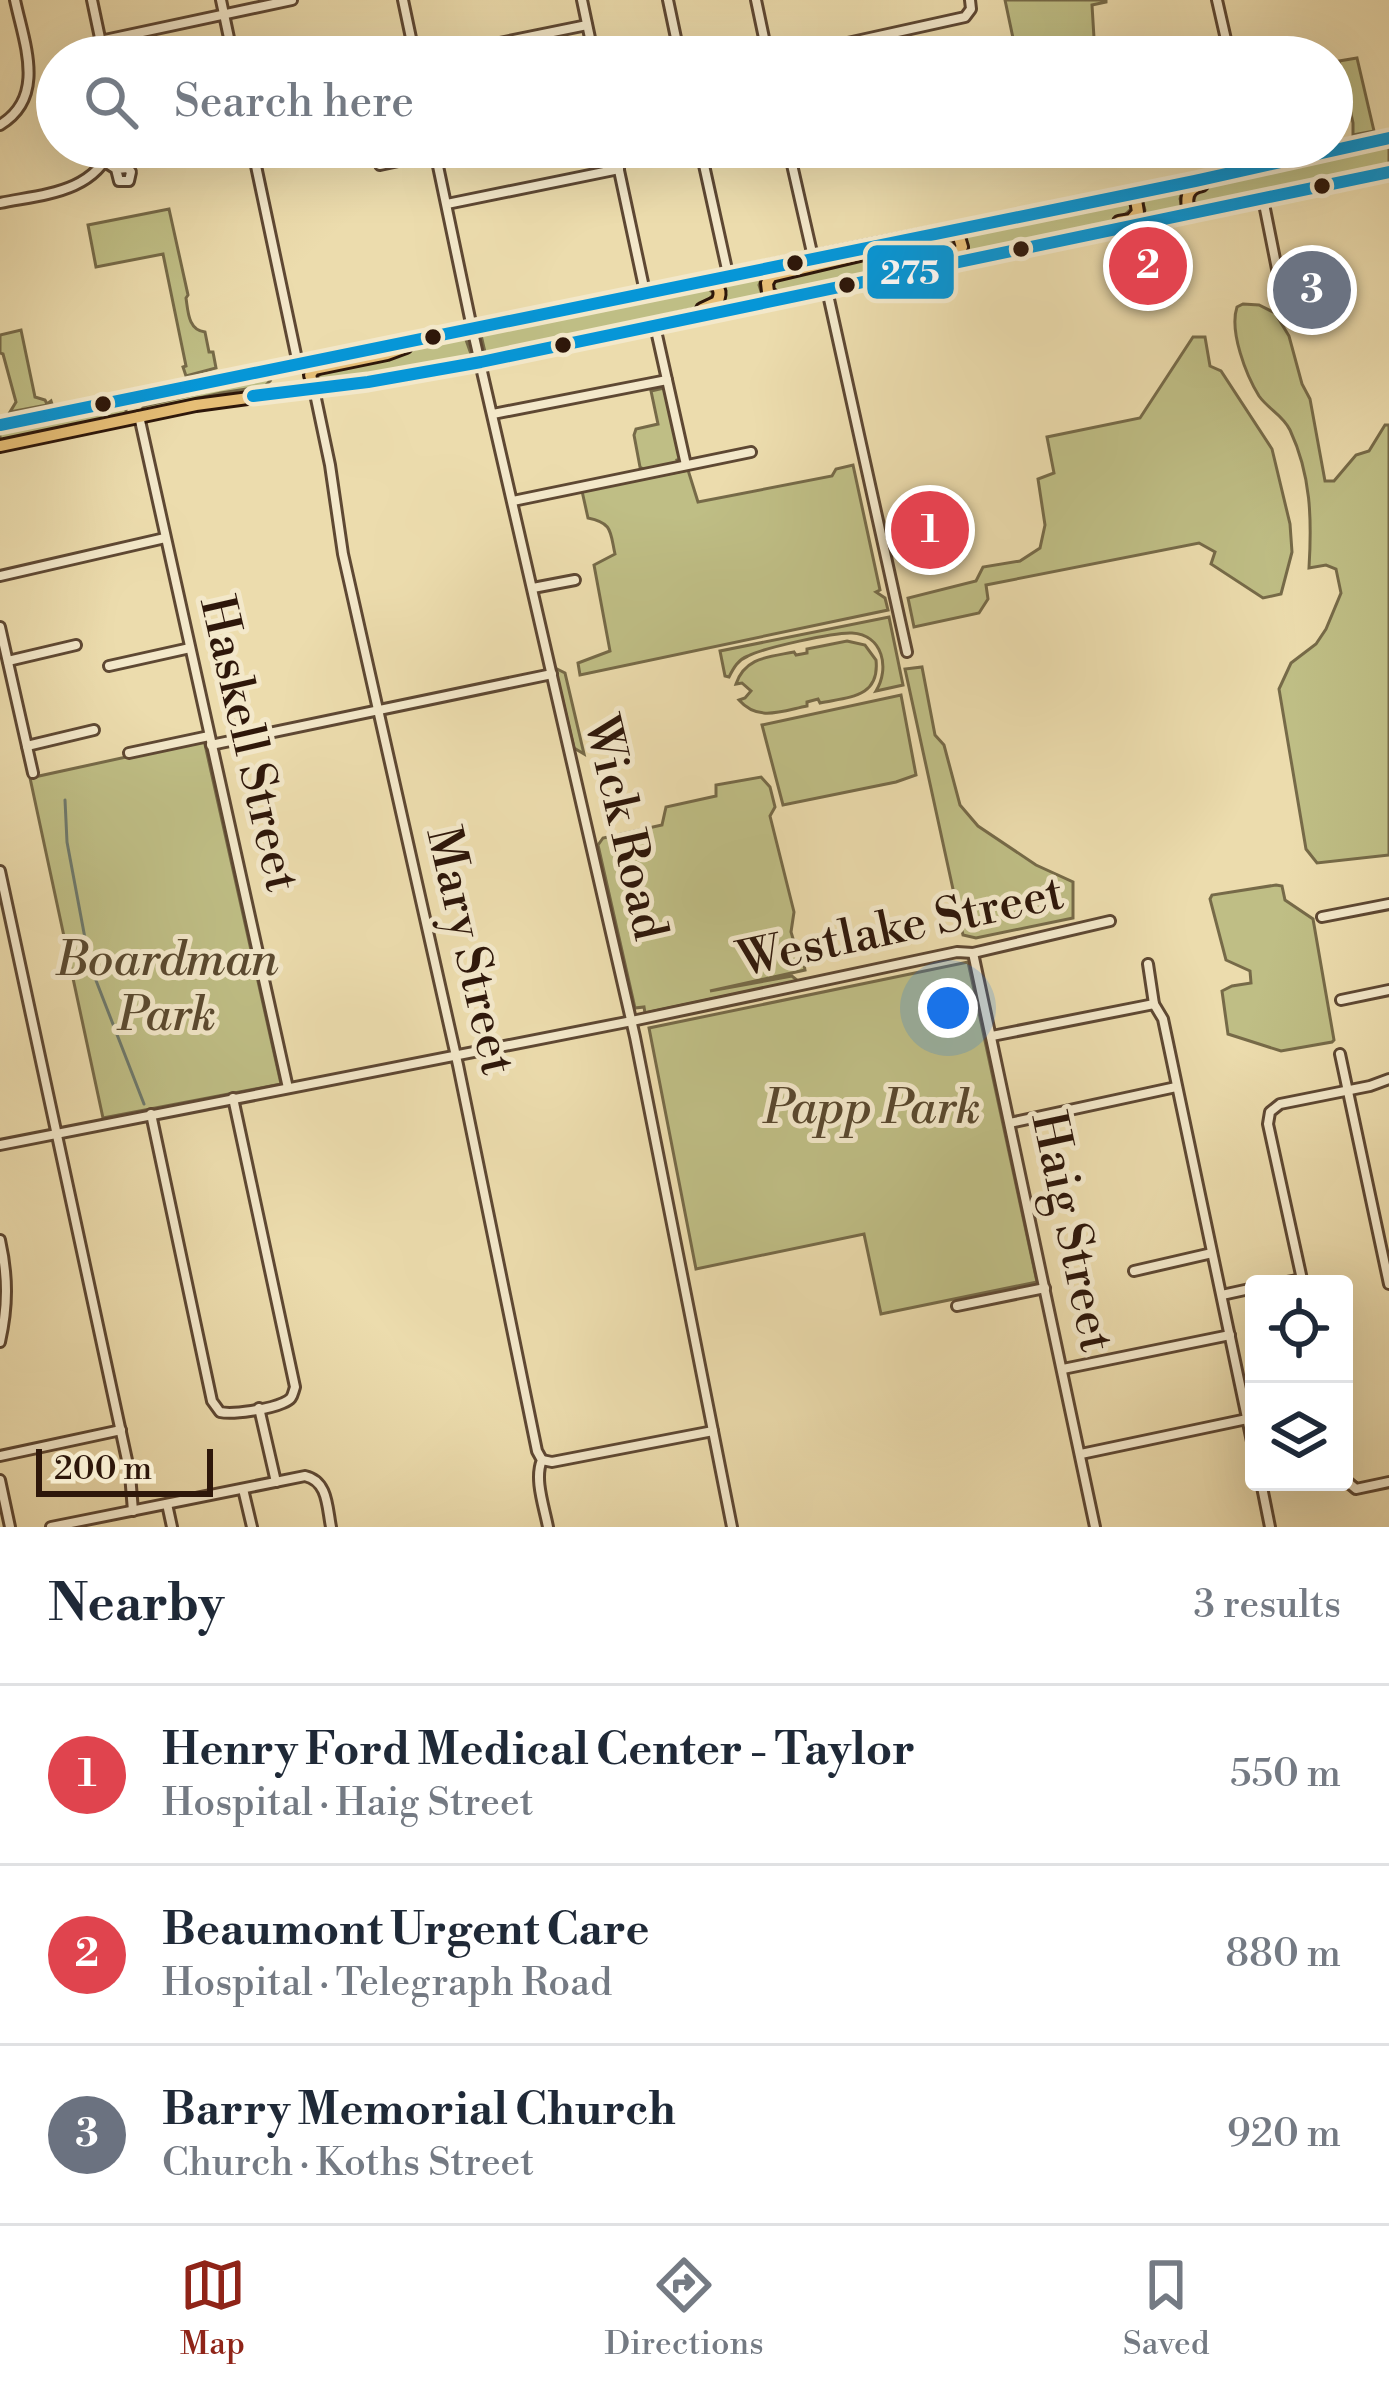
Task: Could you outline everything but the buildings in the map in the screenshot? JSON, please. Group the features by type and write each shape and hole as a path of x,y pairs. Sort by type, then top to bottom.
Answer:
{"main road":[{"path":"1353,146 1389,138"},
{"path":"0,425 1260,168"},
{"path":"1190,214 1186,196 1193,188 1281,168"},
{"path":"0,446 196,405 481,362 1389,172"},
{"path":"1036,246 1131,220 1138,208 1130,195"},
{"path":"833,289 877,273 956,255 962,244 950,230"},
{"path":"778,300 768,292 766,283 771,276 862,254 876,244"},
{"path":"621,332 636,323 712,306 720,294 709,279"},
{"path":"314,389 310,375 314,369 398,351 424,338"},
{"path":"196,405 220,394 275,386 278,377 271,369"},
{"path":"139,416 134,411 137,405 187,394 207,383"}],"street":[{"path":"0,125 21,108 29,87 15,0"},
{"path":"92,0 99,36"},
{"path":"221,0 229,36"},
{"path":"119,36 292,0"},
{"path":"403,0 411,36"},
{"path":"582,0 589,36"},
{"path":"668,0 676,36"},
{"path":"756,0 764,36"},
{"path":"879,36 965,17 970,0"},
{"path":"1217,0 1225,36"},
{"path":"533,36 587,25"},
{"path":"0,203 71,188 100,168"},
{"path":"256,168 298,364"},
{"name":"Wick Road","path":"439,168 632,1021 732,1527"},
{"path":"705,168 729,275"},
{"path":"793,168 813,258"},
{"path":"446,204 619,170 646,292"},
{"path":"1263,199 1280,279"},
{"path":"833,289 908,652"},
{"path":"654,325 686,465"},
{"path":"493,414 667,380"},
{"name":"Mary Street","path":"314,389 343,554 542,1460 539,1482 548,1527"},
{"name":"Haskell Street","path":"139,416 288,1088"},
{"path":"513,501 751,452"},
{"path":"0,576 165,538"},
{"path":"533,588 575,580"},
{"path":"0,627 32,772"},
{"path":"8,661 76,645"},
{"path":"109,666 190,648"},
{"path":"129,753 552,674"},
{"path":"27,746 94,730"},
{"path":"0,871 121,1430 133,1511"},
{"path":"1322,917 1389,904"},
{"name":"Westlake Street","path":"0,1145 958,952 973,953 1110,921"},
{"name":"Haig Street","path":"973,953 1095,1527"},
{"path":"1148,964 1245,1409"},
{"path":"1341,1000 1389,990"},
{"path":"992,1036 1154,1004"},
{"path":"1340,1054 1389,1284"},
{"path":"1301,1275 1268,1124 1271,1110 1389,1079"},
{"path":"1010,1123 1176,1087"},
{"path":"152,1114 212,1401 227,1414 260,1408 286,1402 295,1387 233,1098"},
{"path":"0,1240 7,1283 0,1342"},
{"path":"1134,1271 1213,1252"},
{"path":"957,1306 1045,1288"},
{"path":"1222,1295 1245,1290"},
{"path":"1063,1369 1230,1336"},
{"path":"260,1408 276,1483"},
{"path":"1081,1454 1245,1419"},
{"path":"0,1456 121,1430"},
{"path":"542,1460 552,1462 713,1431"},
{"path":"51,1527 92,1523 305,1476 324,1490 331,1527"},
{"path":"0,1480 10,1527"},
{"path":"1353,1486 1389,1482"},
{"path":"244,1489 252,1527"},
{"path":"1263,1491 1270,1527"},
{"path":"167,1504 172,1527"}],"green space":[{"path":"1005,0 1106,0 1092,5 1094,36 1013,36"},
{"path":"1357,58 1374,131 1353,135 1353,123 1353,59"},
{"path":"1389,145 1389,167 1204,206 1193,202 1205,187 1288,168 1353,168 1353,153"},
{"path":"1183,188 1184,210 1142,219 1141,197"},
{"path":"1121,201 1132,208 1118,221 964,255 964,234"},
{"path":"169,209 190,319 205,332 216,368 186,376 163,254 96,267 88,225"},
{"path":"945,237 955,244 938,258 782,293 772,286 778,278"},
{"path":"763,275 759,285 763,297 723,306 723,283"},
{"path":"702,287 714,294 701,307 485,352 484,333"},
{"path":"1243,304 1275,313 1289,336 1310,399 1325,481 1334,481 1356,455 1369,451 1389,425 1389,855 1317,863 1306,849 1279,689 1291,663 1316,644 1326,629 1341,593 1336,569 1326,565 1309,568 1310,515 1302,464 1287,425 1259,396 1244,365 1235,328 1237,307"},
{"path":"21,330 35,397 52,404 10,412 16,402 0,353 0,335"},
{"path":"465,337 469,358 323,382 317,377 325,370"},
{"path":"1193,337 1205,337 1210,366 1221,371 1272,449 1292,552 1281,594 1263,598 1211,564 1215,552 1199,543 986,585 988,599 979,613 914,627 908,598 976,581 983,567 1020,561 1040,548 1045,525 1038,479 1054,473 1047,437 1140,418"},
{"path":"266,378 270,381 265,386 141,411 144,406"},
{"path":"664,388 681,459 644,470 634,435 636,429 658,424 651,391"},
{"path":"126,407 126,414 0,440 0,433"},
{"path":"853,465 880,590 876,592 885,598 888,610 580,675 578,663 610,651 594,565 615,554 606,526 588,518 582,491 688,470 698,502 832,476 836,469"},
{"path":"889,617 903,685 876,691 883,673 881,654 871,640 852,633 756,653 725,676 720,651"},
{"path":"847,641 865,645 876,660 873,682 860,694 820,703 818,699 771,713 754,711 739,700 751,691 736,684 752,663"},
{"path":"922,667 935,735 944,745 960,805 978,826 1036,865 1073,882 1073,918 976,938 963,935 905,669"},
{"path":"555,668 565,673 584,754 574,748"},
{"path":"901,695 916,775 783,805 762,725"},
{"name":"Boardman Park","path":"204,740 281,1084 103,1118 30,778"},
{"path":"761,777 770,787 775,807 770,816 794,912 791,932 805,970 710,991 792,976 798,981 645,1013 644,1007 635,1008 598,845 603,838 662,825 666,807 716,796 716,785"},
{"path":"1282,886 1285,900 1313,919 1332,1042 1281,1051 1228,1034 1222,991 1251,983 1250,971 1226,960 1210,899"},
{"name":"Papp Park","path":"968,962 1037,1282 881,1314 864,1234 696,1269 649,1028"}],"waterway":[{"path":"65,800 67,842 90,965 144,1104"}],"transit line":[{"name":"275","path":"1353,146 1389,138"},
{"name":"275","path":"0,425 1254,168"},
{"name":"275","path":"253,396 481,362 1389,172"}],"place":[{"name":"Beaumont Urgent Care","path":"1148,266"},
{"name":"Barry Memorial Church","path":"1312,290"},
{"name":"Henry Ford Medical Center - Taylor","path":"930,530"}]}
